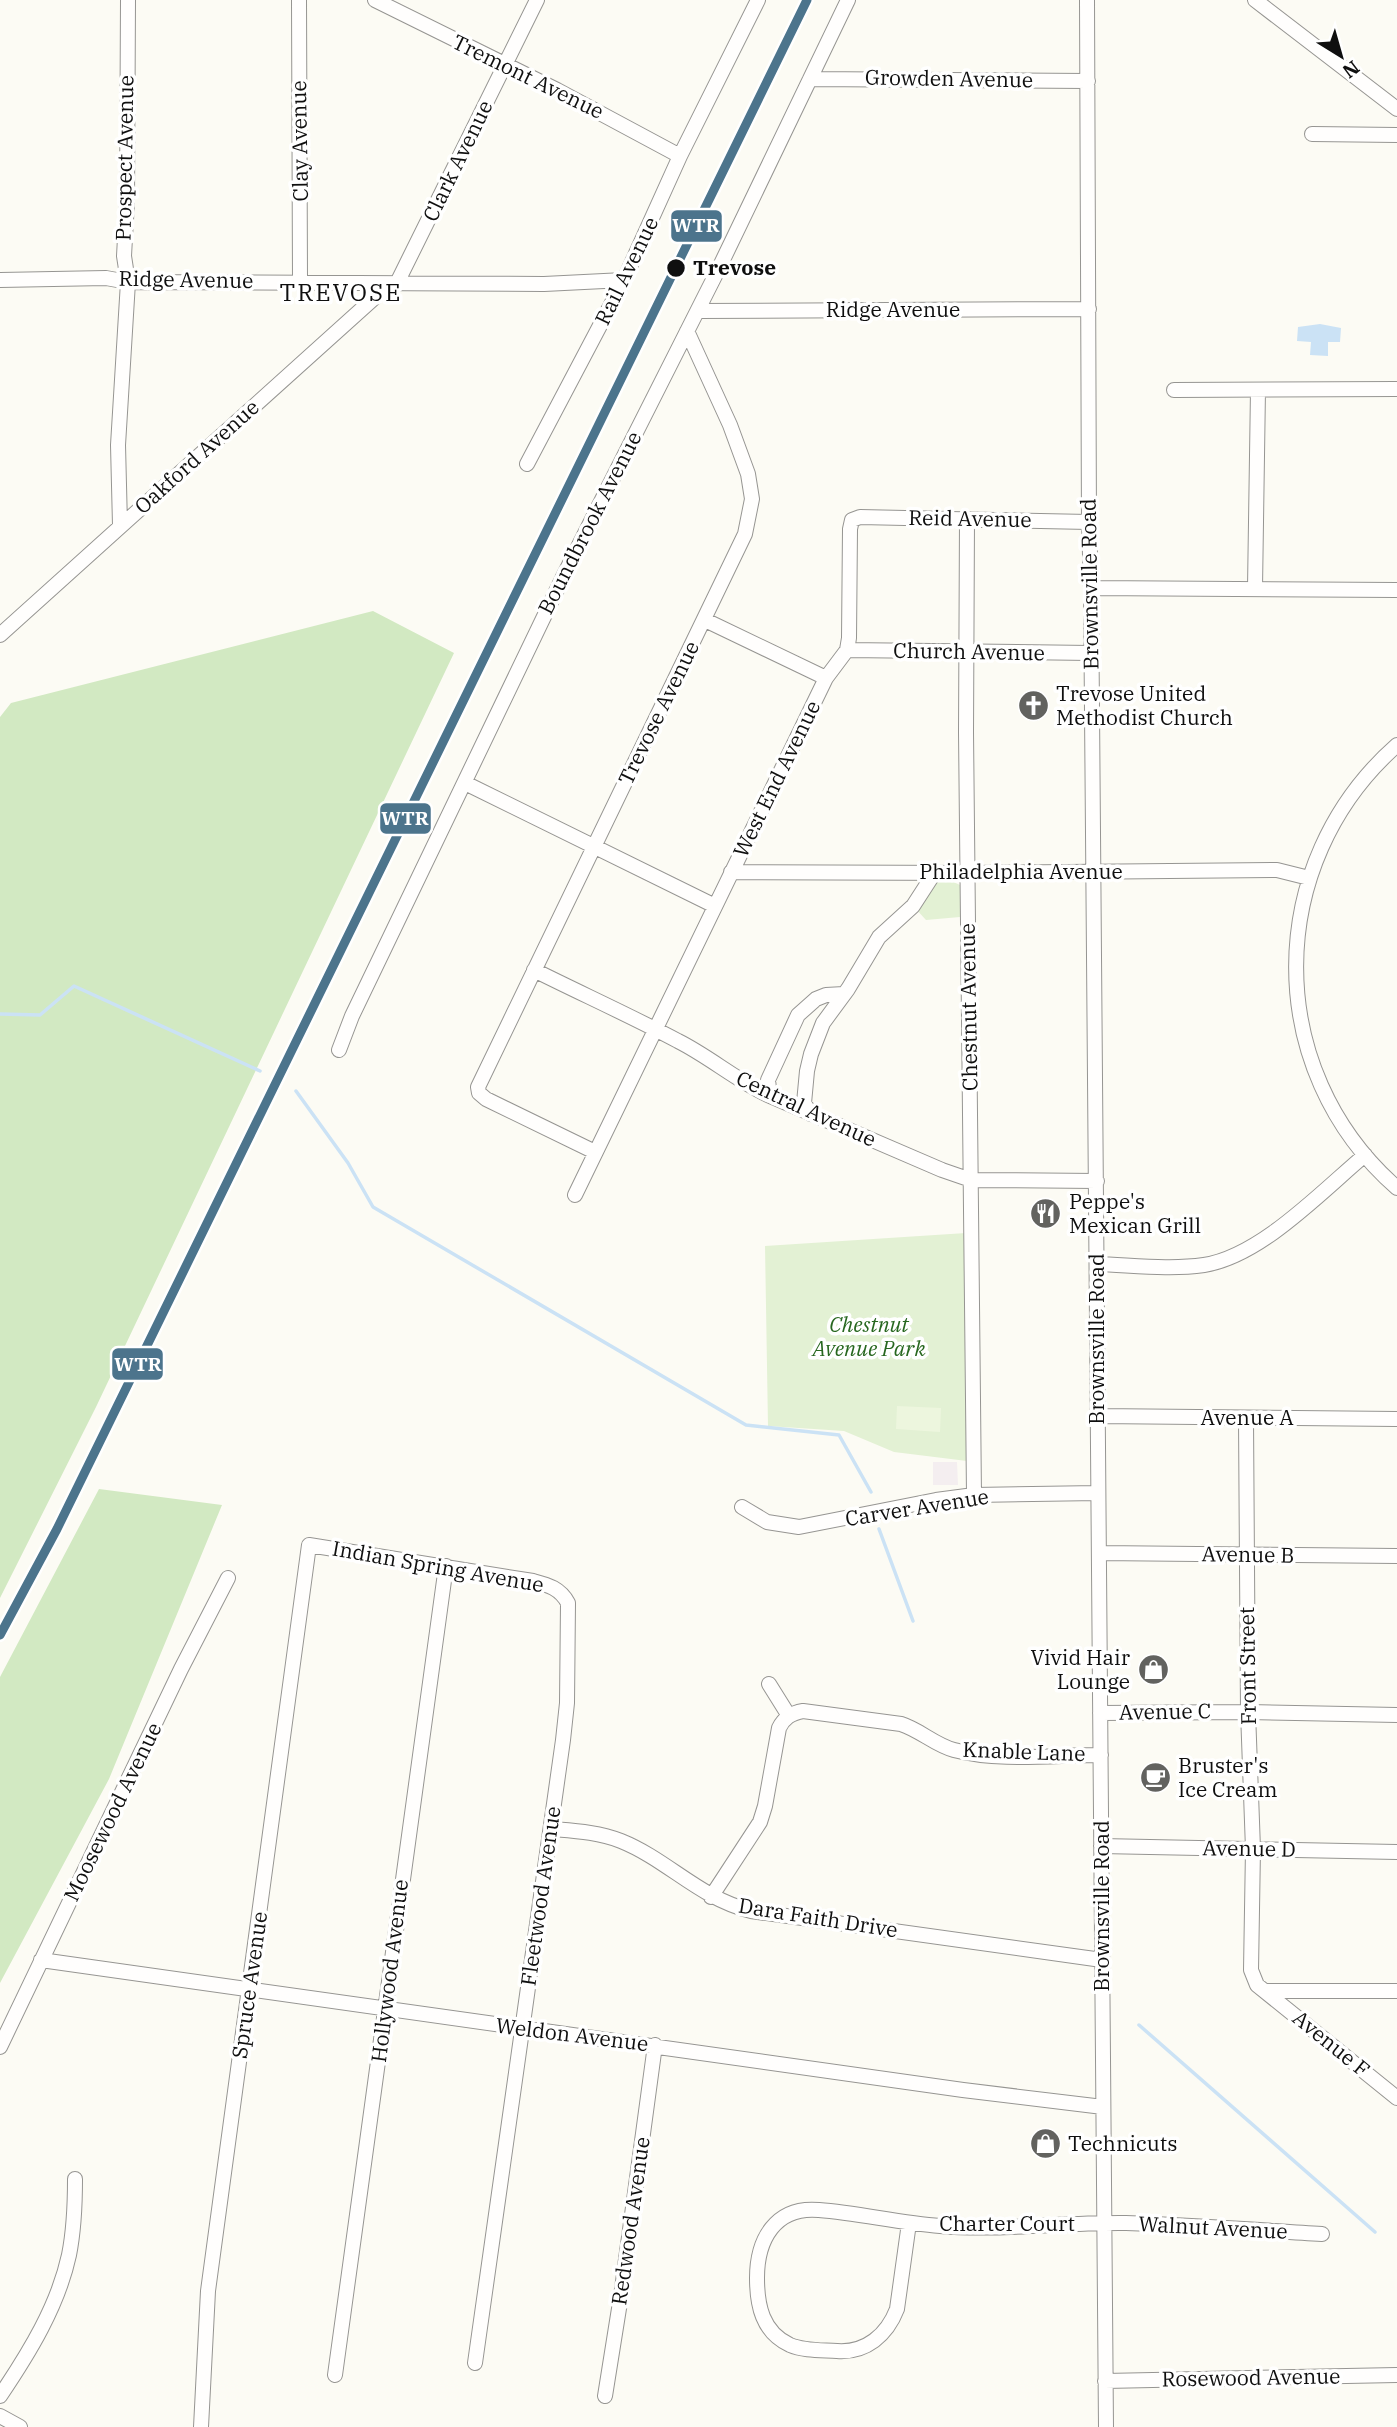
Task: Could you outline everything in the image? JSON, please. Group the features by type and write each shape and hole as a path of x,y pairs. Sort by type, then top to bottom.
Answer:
{"street":[{"name":"Prospect Avenue","path":"120,525 118,445 128,282 124,256 127,202 128,0"},
{"name":"Clay Avenue","path":"299,0 300,281"},
{"name":"Tremont Avenue","path":"375,0 600,111 680,156"},
{"name":"Clark Avenue","path":"397,284 537,0"},
{"name":"Rail Avenue","path":"527,464 624,280 680,156 758,0"},
{"name":"Boundbrook Avenue","path":"339,1050 352,1016 564,575 698,311 848,0"},
{"name":"Brownsville Road","path":"1087,0 1088,522 1097,1181 1106,2427"},
{"path":"1259,2 1397,109"},
{"name":"Growden Avenue","path":"810,79 1088,80"},
{"path":"1312,134 1397,135"},
{"name":"Ridge Avenue","path":"0,280 106,278 128,282 300,281 397,284 544,284 624,280"},
{"name":"Oakford Avenue","path":"0,635 120,525 217,443 383,290 397,284"},
{"name":"Ridge Avenue","path":"698,311 1089,309"},
{"name":"Trevose Avenue","path":"595,1152 486,1098 479,1093 478,1087 745,534 752,499 751,486 730,425 687,331"},
{"path":"1174,390 1397,389"},
{"path":"1255,589 1258,390"},
{"name":"Reid Avenue","path":"847,650 852,520 860,517 1088,522"},
{"name":"Chestnut Avenue","path":"967,519 974,1495"},
{"path":"1091,588 1397,590"},
{"path":"705,620 826,678"},
{"name":"Church Avenue","path":"847,650 1090,653"},
{"name":"West End Avenue","path":"575,1195 826,678 847,650"},
{"path":"1397,744 1377,762 1346,801 1327,832 1309,878 1295,952 1295,979 1301,1026 1325,1096 1365,1155 1397,1188"},
{"path":"464,783 715,906"},
{"name":"Philadelphia Avenue","path":"731,872 1277,870 1309,878"},
{"path":"811,1115 804,1103 811,1054 823,1023 879,937 913,906 935,872"},
{"name":"Central Avenue","path":"534,971 655,1029 704,1055 743,1083 770,1096 971,1180 1097,1181"},
{"path":"770,1096 768,1080 798,1014 816,999 826,995 844,994"},
{"path":"1097,1264 1188,1267 1237,1256 1272,1234 1365,1155"},
{"name":"Avenue A","path":"1098,1416 1397,1419"},
{"name":"Front Street","path":"1246,1419 1248,1712 1253,1849 1251,1970 1257,1984 1266,1991"},
{"name":"Carver Avenue","path":"742,1507 767,1522 799,1527 974,1495 1098,1493"},
{"name":"Indian Spring Avenue","path":"309,1545 533,1581 550,1586 564,1595"},
{"name":"Spruce Avenue","path":"201,2427 208,2291 309,1545"},
{"name":"Avenue B","path":"1099,1553 1397,1556"},
{"name":"Hollywood Avenue","path":"335,2375 446,1566"},
{"name":"Moosewood Avenue","path":"0,2047 181,1669 228,1578"},
{"name":"Fleetwood Avenue","path":"475,2363 567,1703 569,1610 564,1595"},
{"path":"711,1897 760,1822 765,1806 779,1728 789,1716 769,1685"},
{"name":"Knable Lane","path":"789,1716 803,1711 901,1724 914,1728 952,1750 975,1754 1101,1755"},
{"name":"Avenue C","path":"1100,1713 1397,1715"},
{"name":"Dara Faith Drive","path":"551,1829 587,1831 622,1842 711,1897 751,1911 1102,1959"},
{"name":"Avenue D","path":"1101,1846 1397,1852"},
{"name":"Weldon Avenue","path":"41,1960 963,2090 1103,2107"},
{"path":"1266,1991 1397,1991"},
{"name":"Avenue F","path":"1266,1991 1397,2098"},
{"name":"Redwood Avenue","path":"605,2396 655,2045"},
{"path":"0,2396 33,2343 62,2281 72,2232 75,2179"},
{"name":"Charter Court","path":"909,2222 897,2309 893,2320 878,2338 854,2350 842,2352 799,2348 778,2338 767,2326 758,2305 757,2259 765,2236 781,2220 792,2214 817,2210 964,2227 1104,2224"},
{"name":"Walnut Avenue","path":"1104,2224 1322,2234"},
{"name":"Rosewood Avenue","path":"1105,2381 1397,2375"},
{"path":"0,2416 20,2427"}],"shaded area":[{"path":"933,1462 957,1462 958,1485 933,1485"}],"green space":[{"path":"373,611 454,653 96,1407 0,1598 0,717 11,703"},
{"path":"949,880 960,885 960,917 926,920 916,909 938,881"},
{"name":"Chestnut Avenue Park","path":"966,1233 967,1461 894,1452 844,1431 768,1426 765,1246"},
{"path":"897,1406 941,1408 940,1432 896,1429"},
{"path":"99,1489 222,1505 109,1779 0,1983 0,1677"}],"water":[{"path":"1320,324 1341,328 1340,342 1328,342 1328,356 1310,355 1311,342 1297,341 1298,327"}],"waterway":[{"path":"0,1014 40,1015 74,986 260,1071"},
{"path":"296,1091 348,1163 373,1207 746,1425 839,1435 871,1492"},
{"path":"879,1529 913,1621"},
{"path":"1139,2025 1375,2232"}],"transit line":[{"name":"WTR","path":"0,1635 57,1529 807,0"}],"place":[{"name":"Trevose","path":"676,268"},
{"name":"Trevose United Methodist Church","path":"1033,706"},
{"name":"Peppe's Mexican Grill","path":"1046,1214"},
{"name":"Vivid Hair Lounge","path":"1153,1670"},
{"name":"Bruster's Ice Cream","path":"1155,1778"},
{"name":"Technicuts","path":"1045,2144"}],"district":[{"name":"TREVOSE","path":"341,293"}]}
